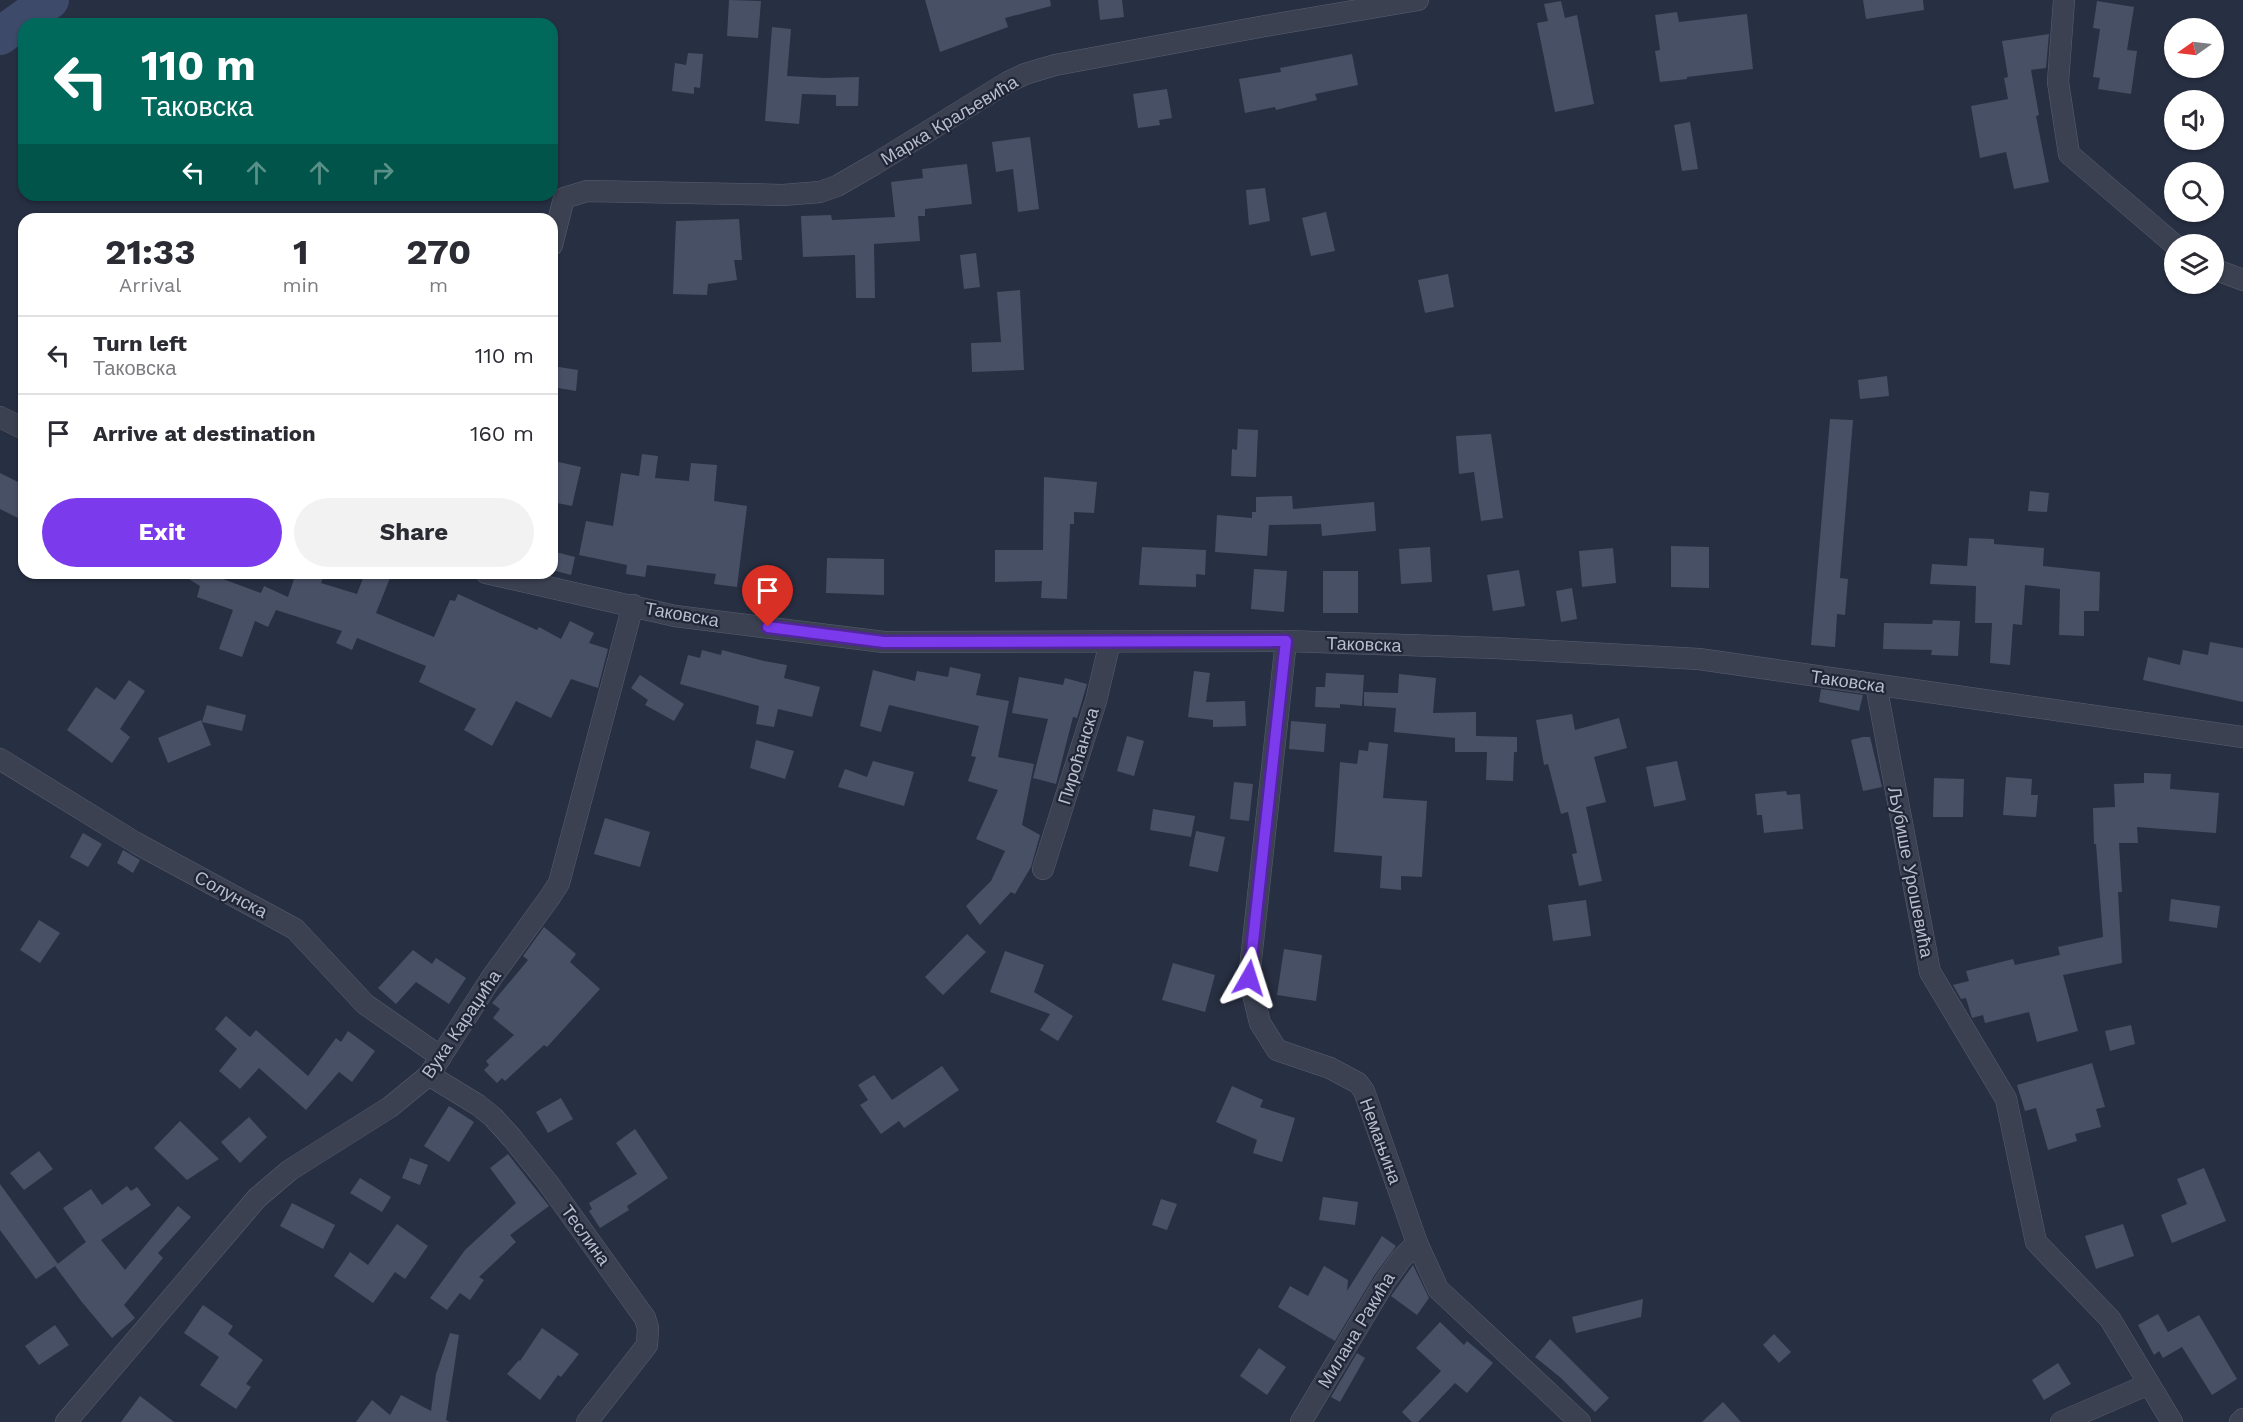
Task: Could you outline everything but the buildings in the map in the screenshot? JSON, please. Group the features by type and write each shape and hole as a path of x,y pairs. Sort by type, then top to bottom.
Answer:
{"street":[{"name":"Марка Краљевића","path":"558,222 564,198 587,191 783,195 820,192 837,186 1008,82 1025,74 1055,65 1418,0"},
{"path":"2064,0 2058,82 2069,154 2164,236"},
{"path":"2224,273 2243,280"},
{"path":"0,417 18,426"},
{"name":"Таковска","path":"514,579 675,616 884,642 1286,641 1495,648 1699,659 2243,737"},
{"name":"Вука Караџића","path":"66,1422 257,1198 290,1170 390,1107 429,1076 492,977 559,883 633,605"},
{"name":"Немањина","path":"1286,641 1249,978 1255,1011 1269,1040 1277,1050 1330,1068 1358,1083 1364,1091 1417,1243 1438,1289 1580,1422"},
{"name":"Пироћанска","path":"1043,869 1096,701 1110,642"},
{"name":"Љубише Урошевића","path":"1876,685 1930,972 2007,1098 2036,1242 2110,1319 2172,1422"},
{"name":"Солунска","path":"0,759 136,843 295,928 365,1004 441,1057"},
{"name":"Теслина","path":"429,1076 478,1105 493,1117 512,1138 548,1183 645,1318 649,1337 647,1345 587,1422"},
{"name":"Милана Ракића","path":"1301,1422 1384,1282 1401,1259 1417,1243"},
{"path":"2061,1422 2149,1384"}],"waterway":[{"path":"25,18 50,0"},
{"path":"0,36 18,23"}],"route":[{"path":"768,627 884,642 1286,641 1249,978"}]}
